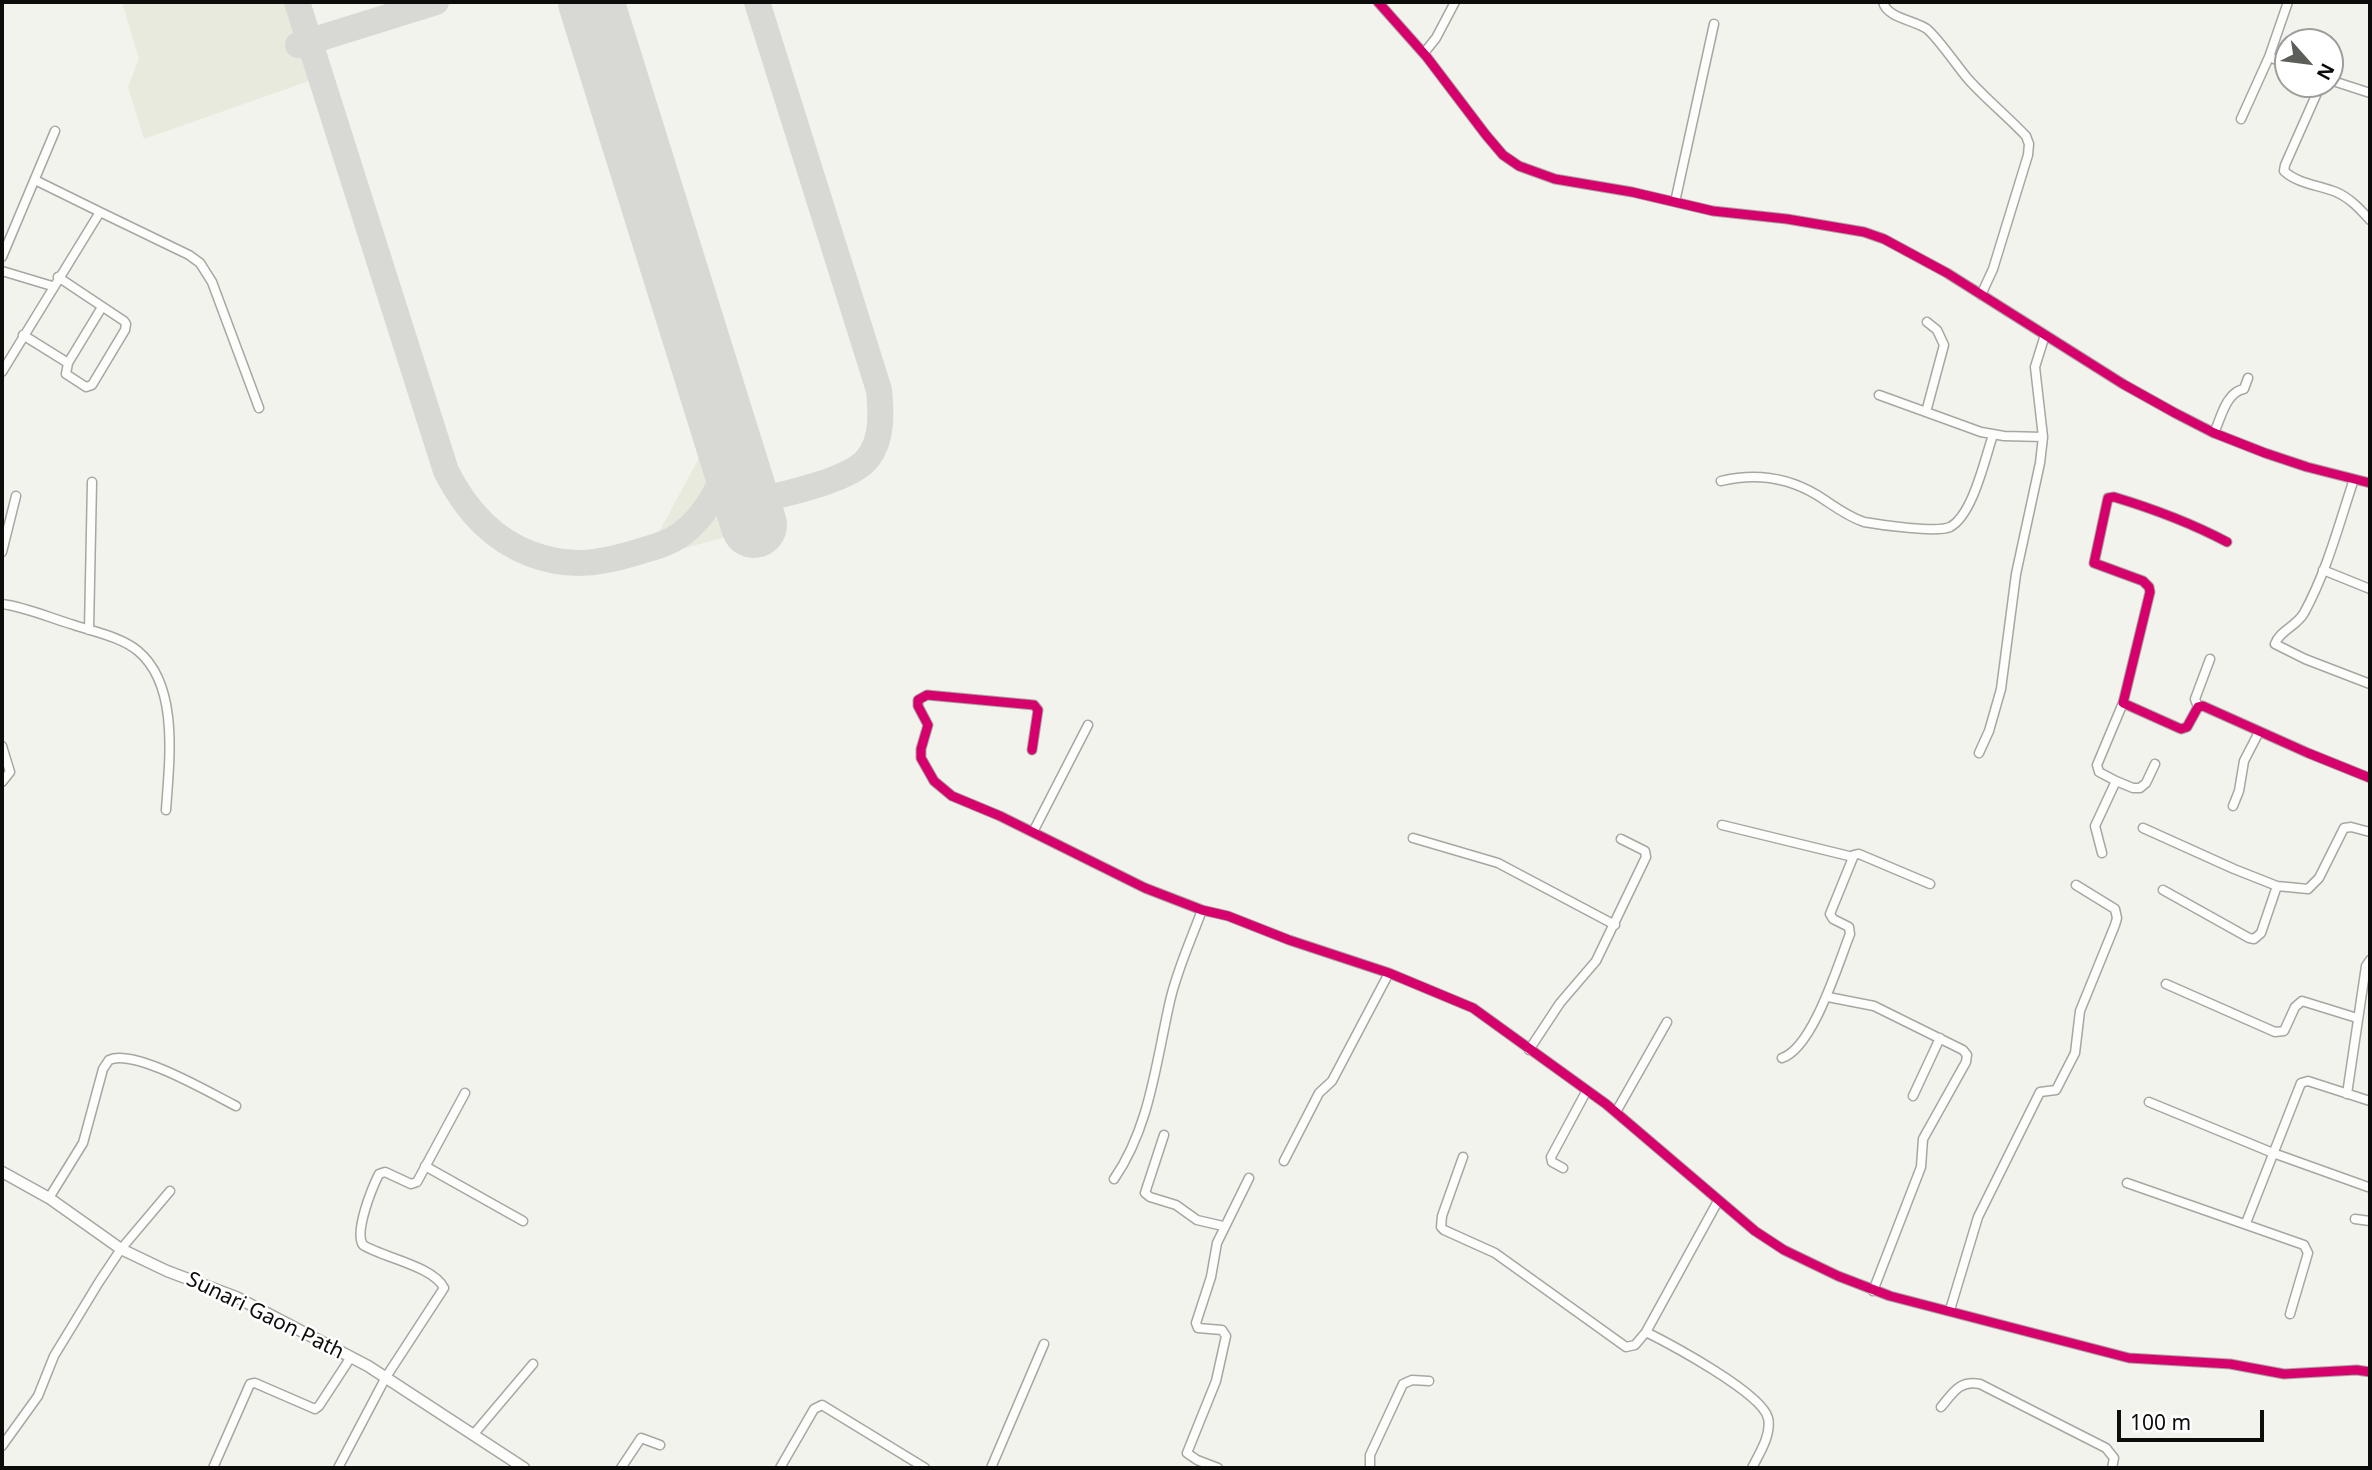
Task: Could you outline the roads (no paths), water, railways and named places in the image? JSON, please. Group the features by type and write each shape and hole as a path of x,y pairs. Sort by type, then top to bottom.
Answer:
{"street":[{"path":"1378,2 1424,53 1503,155 1519,166 1555,179 1713,211 1787,219 1864,232 1884,239 1908,250 2123,384 2214,433 2306,467 2370,484"},
{"path":"1424,53 1436,38 1455,2"},
{"path":"1883,2 1885,9 1931,33 1970,81 2026,136 2029,144 1998,254 1981,295"},
{"path":"2241,119 2269,57 2288,2"},
{"path":"1675,202 1714,24"},
{"path":"2269,57 2274,59"},
{"path":"2344,84 2370,93"},
{"path":"2315,98 2284,171 2338,193 2370,220"},
{"path":"2,257 55,131"},
{"path":"35,180 189,255 200,263 212,282 259,408"},
{"path":"2,372 52,286 100,212"},
{"path":"2,271 52,286"},
{"path":"58,278 124,321 127,327 92,385 83,386 66,374 68,363 102,307"},
{"path":"1926,412 1944,345 1937,330 1927,322"},
{"path":"23,335 68,363"},
{"path":"1979,753 2001,689 2016,574 2035,495 2043,437 2035,377 2037,359 2045,335"},
{"path":"2214,433 2230,396 2235,390 2245,387 2248,378"},
{"path":"1879,394 1993,435 2043,437"},
{"path":"1721,481 1754,476 1774,479 1804,488 1852,518 1864,522 1946,528 1959,520 1968,506 1993,435"},
{"path":"2354,479 2323,570 2303,616 2277,638 2275,644 2305,659 2370,684"},
{"path":"89,630 92,482"},
{"path":"2,552 16,496"},
{"path":"2155,764 2146,783 2140,788 2133,788 2099,772 2097,765 2123,703 2150,592 2143,581 2094,563 2108,498 2114,497 2153,509 2227,542"},
{"path":"2323,570 2370,589"},
{"path":"2,604 124,642 138,651 156,674 165,701 169,728 166,810"},
{"path":"2198,706 2195,699 2210,659"},
{"path":"1032,750 1038,710 1034,705 927,695 918,700 918,706 928,725 921,758 934,781 951,796 1033,832 1145,888 1202,910 1228,916 1300,944 1390,973 1473,1008 1616,1112 1718,1201 1783,1250 1873,1291 2129,1358 2230,1364 2284,1374 2370,1371"},
{"path":"2123,703 2181,729 2187,727 2198,706"},
{"path":"2198,706 2370,778"},
{"path":"1033,832 1088,724"},
{"path":"2233,806 2239,791 2244,761 2259,732"},
{"path":"2,746 9,772 2,782"},
{"path":"2102,853 2095,826 2116,781"},
{"path":"1722,825 1853,857"},
{"path":"2143,828 2277,887 2308,889 2319,878 2344,828 2370,832"},
{"path":"1413,838 1498,863 1615,925"},
{"path":"1529,1050 1560,1003 1589,971 1615,925 1647,854 1621,839"},
{"path":"1782,1058 1795,1051 1828,997 1850,934 1849,927 1833,919 1830,914 1853,857 1859,853 1930,884"},
{"path":"1950,1310 1968,1246 1989,1193 2040,1091 2056,1090 2075,1053 2080,1011 2117,918 2115,909 2076,885"},
{"path":"2163,890 2254,939 2261,933 2277,887"},
{"path":"1114,1179 1138,1134 1151,1092 1170,1000 1202,910"},
{"path":"2347,1094 2357,1018 2366,966 2370,961"},
{"path":"1284,1161 1319,1093 1332,1081 1390,973"},
{"path":"2166,984 2274,1032 2284,1031 2295,1007 2302,1001 2357,1018"},
{"path":"1828,997 1874,1006 1962,1049 1967,1055 1923,1139 1921,1167 1873,1291"},
{"path":"1616,1112 1667,1022"},
{"path":"1913,1096 1940,1038"},
{"path":"49,1198 83,1143 103,1069 108,1060 125,1057 134,1059 236,1106"},
{"path":"2246,1223 2301,1083 2308,1081 2370,1101"},
{"path":"1563,1168 1552,1162 1551,1157 1587,1090"},
{"path":"338,1468 386,1377 444,1288 440,1282 422,1271 363,1245 360,1240 360,1231 379,1174 385,1172 414,1184 465,1093"},
{"path":"2149,1102 2273,1153 2368,1187"},
{"path":"1164,1135 1146,1193 1150,1197 1176,1205 1197,1220 1223,1226"},
{"path":"1463,1157 1442,1216 1441,1227 1495,1253 1622,1345 1630,1348 1646,1332 1718,1201"},
{"path":"425,1167 523,1221"},
{"name":"Sunari Gaon Path","path":"2,1172 49,1198 121,1249 167,1271 236,1297 351,1357 473,1435 509,1464 524,1468"},
{"path":"1218,1468 1190,1457 1187,1453 1216,1381 1226,1336 1222,1329 1201,1329 1196,1325 1223,1226 1249,1178"},
{"path":"2127,1183 2299,1242 2308,1249 2290,1314"},
{"path":"2,1446 38,1396 54,1356 121,1249 170,1191"},
{"path":"2355,1219 2370,1221"},
{"path":"1646,1332 1704,1364 1764,1409 1768,1418 1766,1437 1752,1468"},
{"path":"991,1468 1044,1344"},
{"path":"213,1468 250,1384 255,1383 315,1409 351,1357"},
{"path":"473,1435 533,1364"},
{"path":"1370,1468 1370,1455 1403,1384 1412,1380 1429,1381"},
{"path":"1941,1408 1961,1385 1980,1384 2106,1448 2114,1458 2112,1468"},
{"path":"780,1468 814,1409 822,1405 926,1468"},
{"path":"621,1468 641,1438 660,1445"}]}
